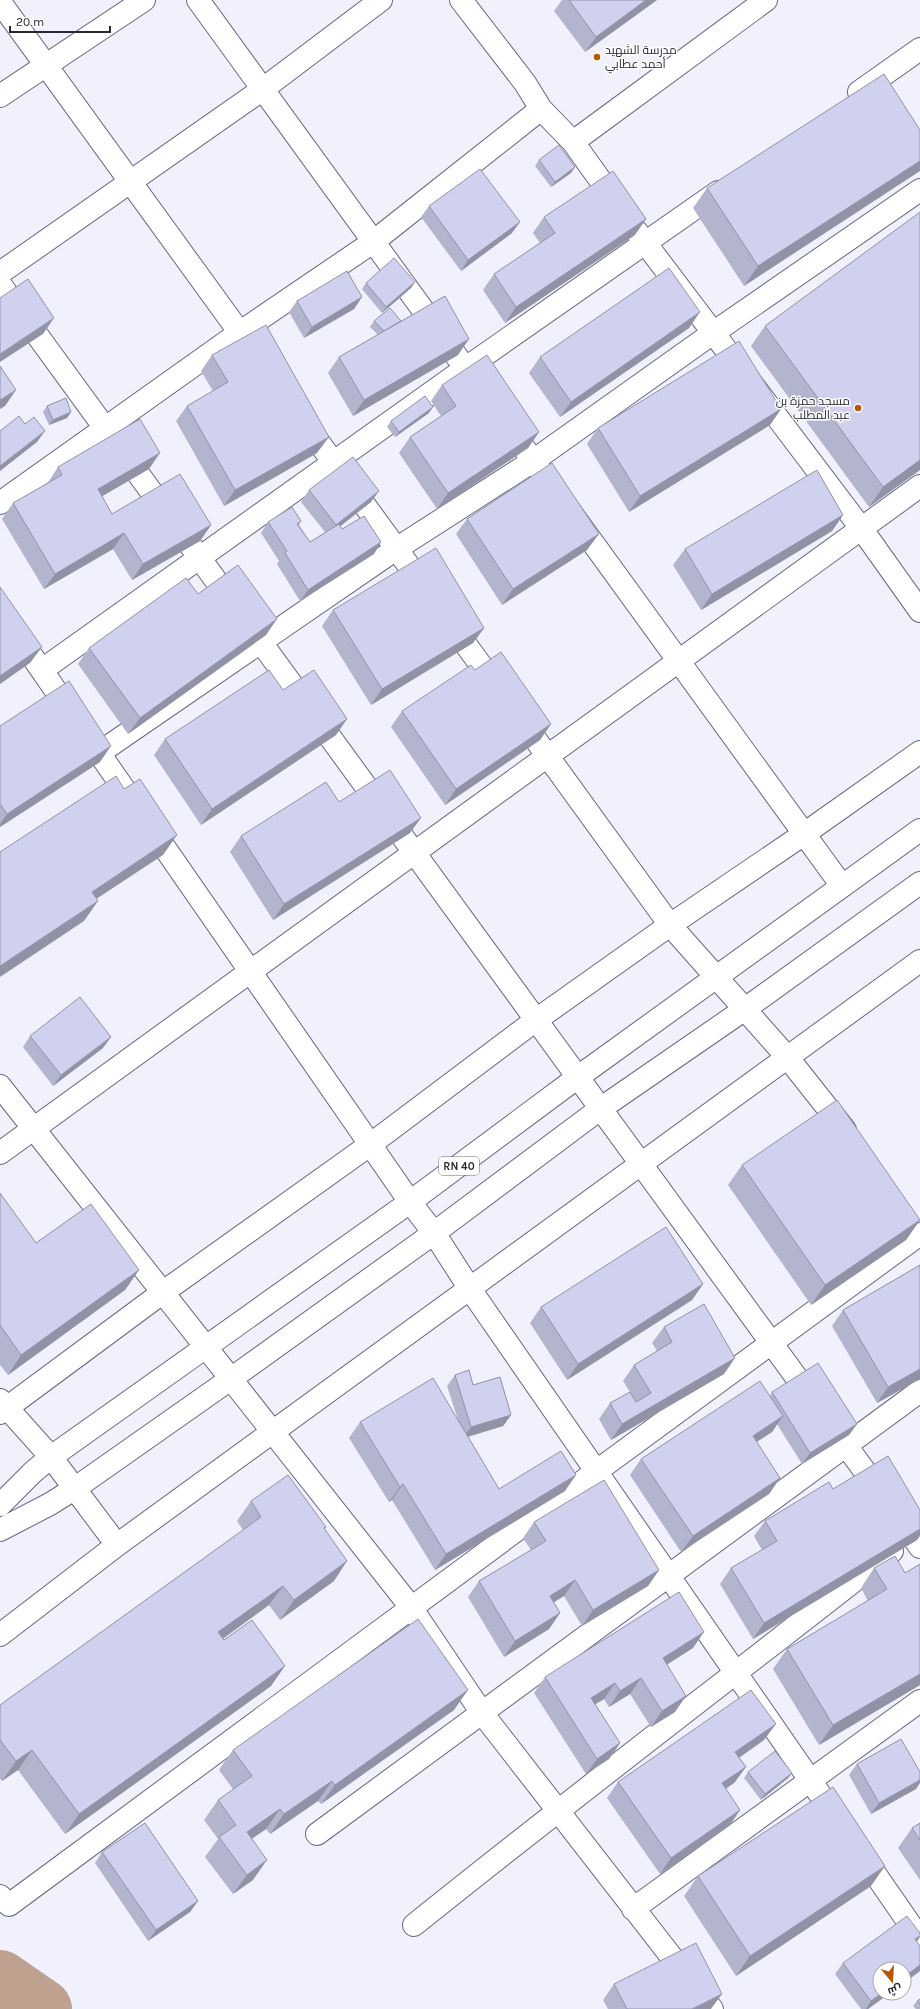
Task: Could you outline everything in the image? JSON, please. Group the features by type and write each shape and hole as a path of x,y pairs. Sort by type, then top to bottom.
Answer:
{"street":[{"path":"0,96 144,0"},
{"path":"198,0 842,886"},
{"path":"0,273 263,89 381,0"},
{"path":"461,0 525,83 541,109 573,142 645,243 861,528 920,611"},
{"path":"573,142 766,0"},
{"path":"0,2 271,376"},
{"path":"841,105 920,49"},
{"path":"873,82 886,101"},
{"path":"0,503 239,333 373,242 541,109"},
{"path":"42,670 466,368 736,179"},
{"path":"99,753 396,549 533,461 713,333 920,190"},
{"path":"0,284 846,1446 917,1537 558,1810 414,1925"},
{"path":"294,407 670,925 788,1058 857,1145"},
{"path":"0,1153 920,486"},
{"path":"0,610 410,1202 434,1233 470,1289 920,1939"},
{"path":"117,1545 51,1457 2,1407 371,1144 536,1020 670,925 804,834 920,752"},
{"name":"RN 40","path":"0,1505 33,1472 51,1457 410,1202 578,1077 920,830"},
{"path":"0,1530 50,1504 74,1489 232,1378 434,1233 600,1109 745,1009 920,883"},
{"path":"0,1635 117,1545 920,961"},
{"path":"0,1086 162,1293 207,1346 410,1606 482,1713 712,2009"},
{"path":"0,1896 9,1905 410,1606 597,1472 920,1234"},
{"path":"317,1834 920,1391"},
{"path":"633,1909 920,1701"}],"building":[{"path":"569,0 646,0 596,37"},
{"path":"884,74 920,130 920,161 758,266 707,188"},
{"path":"559,145 575,167 555,182 539,160"},
{"path":"480,169 520,222 468,260 429,206"},
{"path":"613,171 646,219 516,307 494,274 555,233 544,217"},
{"name":"مسجد حمزة بن عبد المطلب","path":"920,212 920,460 883,487 765,326"},
{"path":"394,258 415,282 386,307 366,283"},
{"path":"669,268 700,312 571,402 540,357"},
{"path":"347,271 362,297 312,327 297,301"},
{"path":"28,279 54,318 0,354 0,298"},
{"path":"445,296 469,339 364,400 339,357"},
{"path":"390,308 401,321 384,331 374,321"},
{"path":"266,325 329,437 235,490 187,406 228,382 212,355"},
{"path":"739,341 781,409 640,496 598,428"},
{"path":"487,355 539,432 448,493 410,437 456,406 442,385"},
{"path":"0,366 16,390 0,400"},
{"path":"425,396 433,407 399,432 391,421"},
{"path":"66,398 71,412 53,420 47,406"},
{"path":"19,416 25,424 34,417 45,431 0,466 0,431"},
{"path":"140,419 160,453 98,489 112,514 180,474 211,525 143,564 124,533 55,574 13,503 62,475 58,467"},
{"path":"353,457 379,491 336,525 309,490"},
{"path":"552,463 599,534 513,589 467,519"},
{"path":"817,470 843,515 712,594 685,549"},
{"path":"292,507 301,521 297,524 310,542 339,524 342,529 364,516 381,542 308,590 285,553 287,551 268,522"},
{"path":"436,548 484,628 382,689 333,610"},
{"path":"238,565 277,619 140,718 89,648 186,578 198,594"},
{"path":"0,587 42,647 0,676"},
{"path":"501,652 551,724 456,789 402,711 471,665 475,670"},
{"path":"269,670 283,690 314,670 347,719 212,809 165,739"},
{"path":"69,681 111,746 7,814 0,804 0,726"},
{"path":"390,770 421,818 284,904 241,836 326,782 339,802"},
{"path":"116,776 124,789 140,779 177,835 92,892 98,901 0,966 0,852"},
{"path":"80,997 111,1037 61,1075 30,1036"},
{"path":"837,1100 920,1220 825,1285 742,1165"},
{"path":"0,1193 36,1243 91,1204 139,1270 21,1355 0,1325"},
{"path":"666,1227 703,1284 578,1364 541,1307"},
{"path":"920,1265 920,1369 888,1387 843,1310"},
{"path":"704,1304 735,1358 622,1424 610,1403 630,1392 636,1402 651,1393 634,1365 672,1342 664,1327"},
{"path":"818,1363 857,1424 810,1453 772,1392"},
{"path":"469,1370 473,1385 500,1377 511,1415 471,1427 455,1375"},
{"path":"433,1378 499,1489 561,1451 576,1475 446,1554 403,1484 400,1487 360,1422"},
{"path":"760,1381 783,1416 753,1436 780,1478 693,1536 641,1459"},
{"path":"888,1456 920,1510 920,1529 764,1623 731,1568 777,1541 765,1521 829,1482 833,1489"},
{"path":"288,1475 326,1527 324,1528 347,1561 294,1600 283,1586 218,1632 224,1640 252,1620 285,1666 79,1814 32,1750 16,1761 0,1740 0,1705 261,1517 251,1501"},
{"path":"604,1480 659,1570 593,1610 575,1580 550,1596 560,1613 515,1641 479,1581 546,1541 534,1522"},
{"path":"895,1556 905,1573 920,1564 920,1674 833,1725 787,1649 887,1589 874,1568"},
{"path":"679,1592 704,1632 663,1658 686,1696 662,1711 641,1678 620,1691 615,1683 591,1698 620,1743 597,1759 545,1677"},
{"path":"418,1619 468,1690 335,1785 332,1781 284,1814 280,1809 247,1832 267,1860 247,1875 219,1837 236,1825 218,1800 252,1776 233,1750"},
{"path":"751,1690 776,1724 735,1752 746,1767 722,1783 740,1810 671,1858 618,1782"},
{"path":"901,1739 920,1772 920,1780 879,1803 857,1764"},
{"path":"775,1751 792,1773 765,1794 748,1772"},
{"path":"833,1787 885,1866 750,1956 698,1876"},
{"path":"145,1823 198,1901 156,1930 102,1852"},
{"path":"920,1823 920,1840 912,1828"},
{"path":"907,1916 920,1933 920,1936 915,1939 920,1946 920,1965 912,1971 912,1961 872,1961 871,2001 843,1963"},
{"path":"696,1943 722,1994 692,2009 627,2009 614,1984"}],"waterway":[{"path":"0,1980 42,2009"}],"place":[{"name":"مدرسة الشهيد أحمد عطابي","path":"597,57"},
{"name":"مسجد حمزة بن عبد المطلب","path":"858,408"}]}
